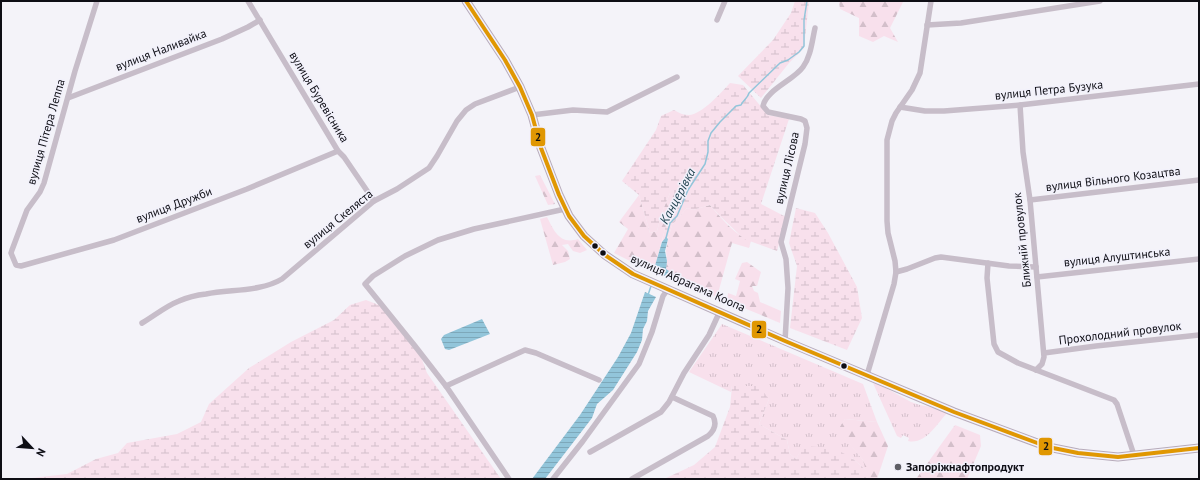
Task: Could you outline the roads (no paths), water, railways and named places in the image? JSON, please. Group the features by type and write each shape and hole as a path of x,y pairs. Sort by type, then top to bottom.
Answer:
{"main road":[{"name":"вулиця Абрагама Коопа","path":"466,1 505,60 520,87 532,115 541,148 565,209 584,236 605,255 633,274 720,311 785,341 954,412 1048,447 1063,451 1118,457 1199,448"}],"street":[{"name":"вулиця Пітера Леппа","path":"15,264 11,253 27,210 40,192 44,183 97,1"},
{"name":"вулиця Буревісника","path":"248,1 289,67 312,110 338,151 344,157 374,201"},
{"path":"717,20 725,1"},
{"path":"867,375 893,290 896,272 887,221 887,140 892,121 917,81 920,73 931,1"},
{"path":"927,25 961,23 1100,1"},
{"name":"вулиця Наливайка","path":"68,98 215,42 260,20"},
{"name":"вулиця Лісова","path":"785,341 788,288 786,259 781,242 805,144 807,128 805,121 768,112 763,106 766,97 802,68 807,61 815,28"},
{"path":"532,115 573,110 607,112 677,77"},
{"name":"вулиця Петра Бузука","path":"900,107 944,111 1020,105 1199,84"},
{"name":"вулиця Скеляста","path":"142,323 172,304 182,300 218,291 248,289 277,282 374,201 397,189 429,168 457,121 466,110 475,104 520,87"},
{"name":"Ближній провулок","path":"1020,105 1023,152 1030,200 1044,353 1044,361 1040,368 1036,370"},
{"name":"вулиця Дружби","path":"15,264 21,266 114,240 338,151"},
{"name":"вулиця Вільного Козацтва","path":"1030,200 1199,180"},
{"path":"509,479 446,386 364,284 373,276 405,256 438,240 474,229 565,209"},
{"path":"896,272 907,270 935,258 941,257 1022,267 1036,267"},
{"name":"вулиця Алуштинська","path":"1037,277 1199,259"},
{"path":"988,263 987,278 996,348 998,352 1036,370 1114,400 1118,404 1134,455"},
{"path":"553,479 583,441 638,364 668,289"},
{"path":"590,452 661,412 672,397 684,373 709,335 720,311"},
{"name":"Прохолодний провулок","path":"1044,353 1199,335"},
{"path":"446,386 526,350 599,380"},
{"path":"632,479 708,436 714,429 715,422 713,416 672,397"}],"water":[{"path":"666,237 668,239 665,251 667,261 666,269 669,271 664,276 654,273 654,269 662,242"},
{"path":"645,292 656,297 648,311 647,321 643,329 642,340 637,352 613,390 597,404 592,418 545,479 532,479 580,415 618,357 631,333"},
{"path":"482,319 490,334 449,350 445,349 441,339 444,335"}],"waterway":[{"name":"Канцерівка","path":"666,238 670,223 677,216 688,190 705,164 708,152 708,141 711,133 736,106 741,105 749,93 780,63 788,60 799,52 804,46 804,20 807,1"},
{"name":"Канцерівка","path":"648,295 651,286"}],"place":[{"name":"Запоріжнафтопродукт","path":"898,467"}]}
